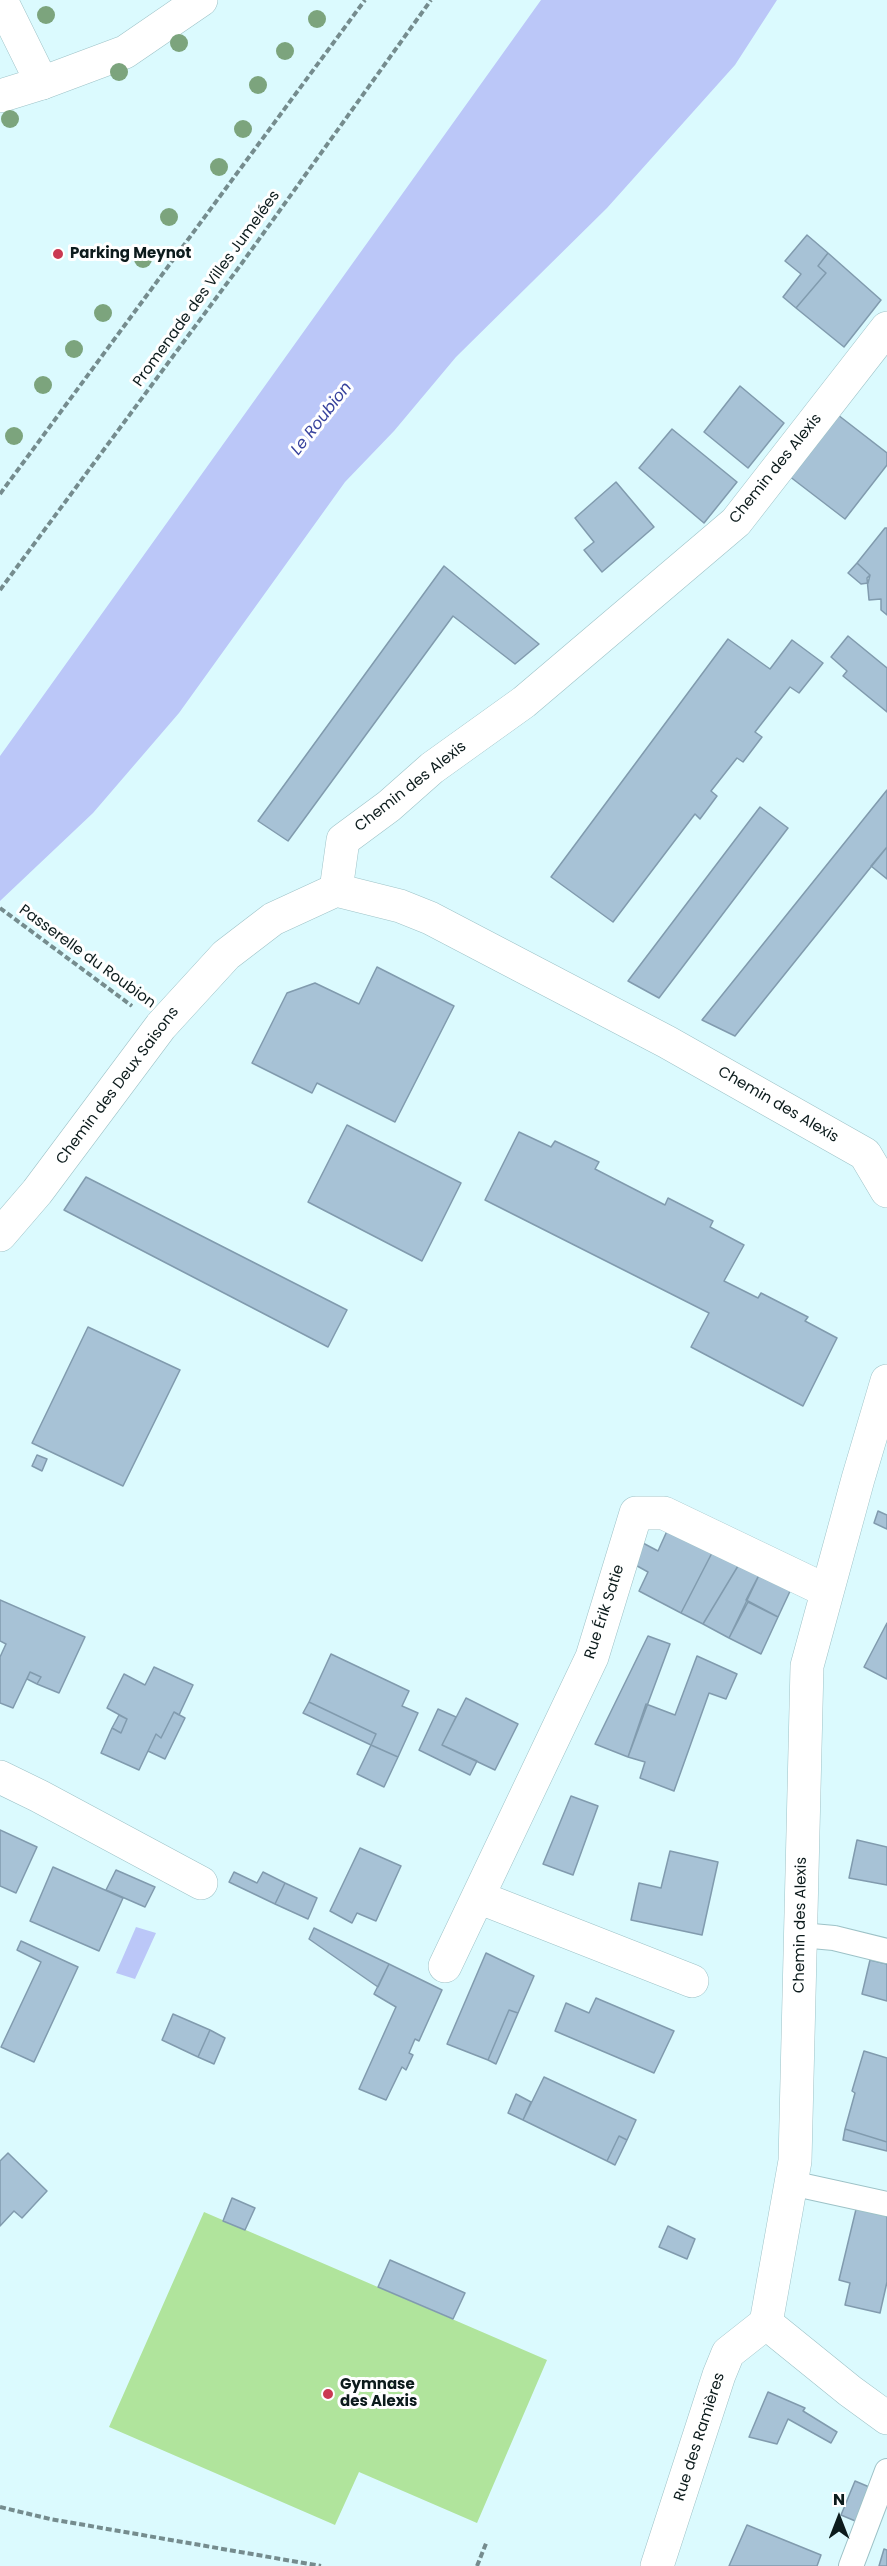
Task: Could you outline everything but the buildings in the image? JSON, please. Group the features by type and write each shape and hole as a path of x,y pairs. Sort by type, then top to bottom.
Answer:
{"street":[{"path":"1,0 42,83"},
{"path":"0,96 125,52 201,0"},
{"name":"Chemin des Alexis","path":"887,328 736,522 524,702 432,768 389,806 343,840 336,890 400,906 430,918 667,1042 865,1154 887,1191"},
{"name":"Chemin des Deux Saisons","path":"0,1234 38,1192 161,1026 226,955 273,919 336,890"},
{"name":"Chemin des Alexis","path":"766,2323 795,2161 807,1666 887,1381"},
{"name":"Rue Érik Satie","path":"445,1966 592,1657 636,1514 664,1514 827,1591"},
{"path":"0,1777 201,1883"},
{"path":"478,1897 692,1981"},
{"path":"766,2323 887,2418"},
{"name":"Rue des Ramières","path":"657,2566 723,2364 728,2353 766,2323"}],"lane":[{"path":"801,1935 834,1938 887,1951"},
{"path":"791,2183 887,2204"},
{"path":"851,2566 887,2471"}],"path":[{"path":"0,494 365,0"},
{"name":"Promenade des Villes Jumelées","path":"0,590 228,282 431,0"},
{"name":"Passerelle du Roubion","path":"0,908 63,957 161,1026"},
{"path":"0,2506 50,2519 321,2566"},
{"path":"477,2566 487,2541"}],"green space":[{"name":"Gymnase des Alexis","path":"204,2212 547,2360 477,2523 359,2472 335,2525 109,2427"}],"water":[{"name":"Le Roubion","path":"541,0 777,0 735,65 607,208 456,357 394,431 345,482 179,713 93,813 0,901 0,756"},
{"path":"136,1927 156,1933 135,1979 116,1973"}],"place":[{"name":"Parking Meynot","path":"58,254"},
{"name":"Gymnase des Alexis","path":"328,2394"}]}
